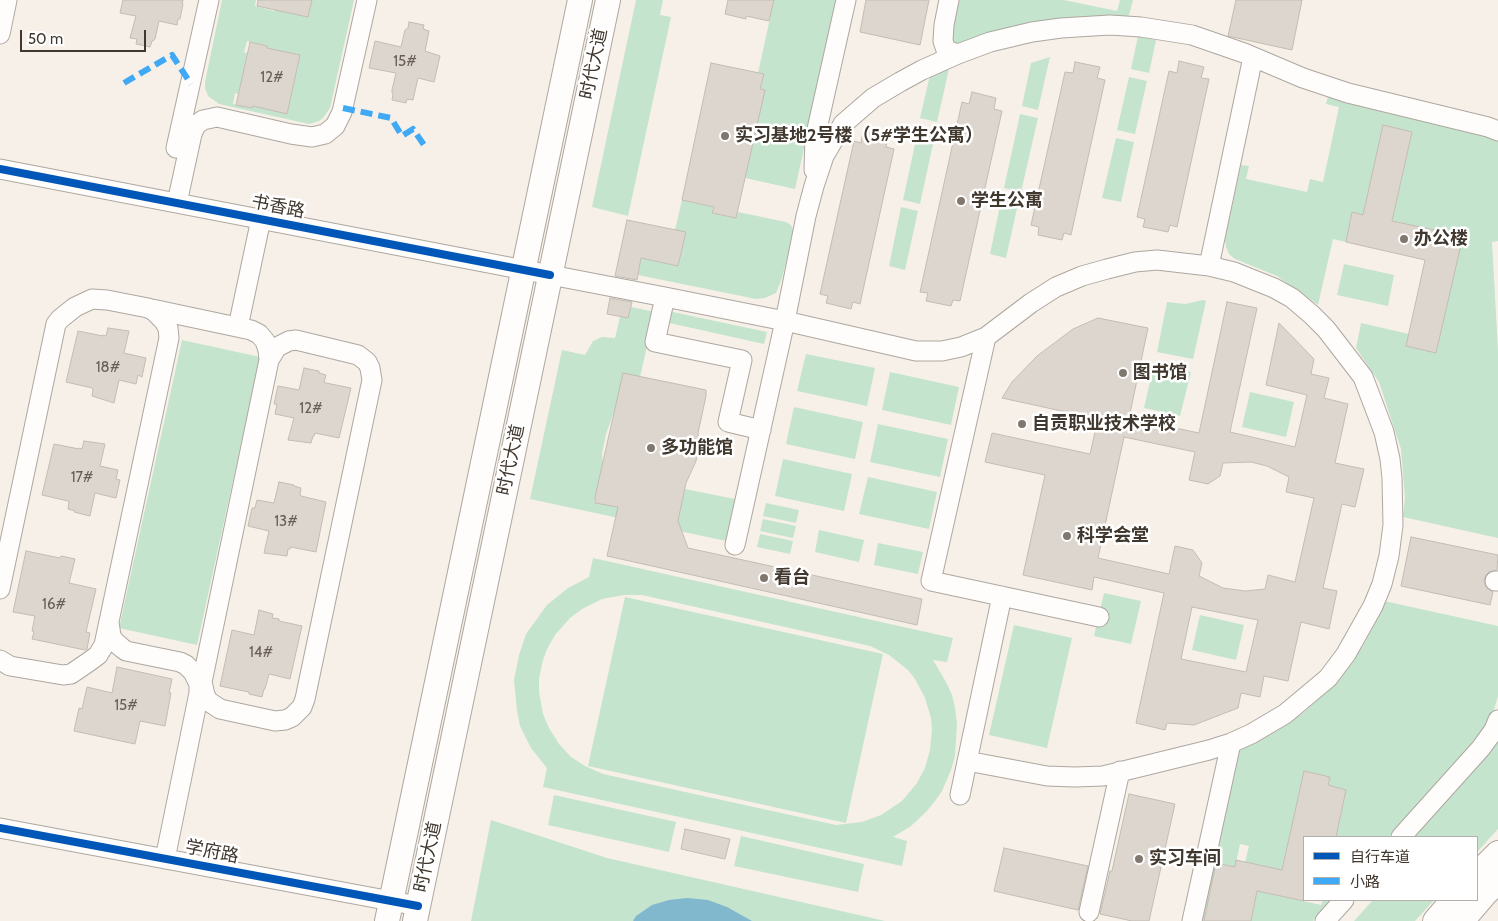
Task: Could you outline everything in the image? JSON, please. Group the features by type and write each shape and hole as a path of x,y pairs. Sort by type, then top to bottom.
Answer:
{"main road":[{"name":"时代大道","path":"389,911 580,0"},
{"name":"时代大道","path":"416,914 608,0"},
{"path":"1478,873 1498,853"},
{"path":"1462,921 1498,881"},
{"path":"1435,921 1452,901"}],"street":[{"path":"0,34 7,0"},
{"path":"171,202 191,84 209,0"},
{"path":"191,84 195,103 206,114 306,137 312,137 331,130 342,112 367,0"},
{"path":"814,186 815,138 846,0"},
{"path":"949,0 943,41 946,50 958,54"},
{"path":"735,545 785,321 806,216 824,156 843,124 857,111 873,98 922,70 990,42 1032,32 1110,25 1141,27 1192,35 1254,57 1303,78 1348,93 1498,130"},
{"path":"1209,266 1254,57"},
{"path":"171,202 193,129 203,120 217,117"},
{"name":"书香路","path":"0,169 665,296 916,351 942,351 961,347 986,337 1018,312 1056,287 1082,276 1135,262 1157,260 1209,266 1234,272 1274,288 1292,298 1326,329 1363,377 1384,432 1390,459 1393,525 1389,556 1374,606 1346,654 1328,678 1285,714 1251,734 1209,750 1120,771 1075,778 1047,776 967,761"},
{"path":"244,329 261,219"},
{"path":"665,296 655,342 742,360 728,422 761,430"},
{"path":"0,589 56,324 75,307 92,299 107,300 302,341 358,355 367,362 372,380 302,707 292,717 275,722 219,709 199,693"},
{"path":"96,657 102,651 104,645 169,338 168,328 164,321 148,308"},
{"path":"169,338 177,326 183,322 199,319"},
{"path":"164,859 269,360 265,341 259,334 244,329"},
{"path":"986,337 931,581 1099,617"},
{"path":"269,360 277,347 290,341 302,341"},
{"path":"0,522 11,515 18,505"},
{"path":"0,531 7,543 8,554"},
{"path":"960,795 1002,596"},
{"path":"109,619 111,636 117,645 126,651"},
{"path":"180,662 190,661 200,656 208,647 211,639"},
{"path":"0,660 10,666 63,676 71,674 110,650 126,651 180,662 186,665 193,672 199,684 199,693"},
{"path":"1402,836 1481,748 1494,730 1498,720"},
{"path":"1192,921 1231,743"},
{"path":"1089,912 1120,771"},
{"name":"学府路","path":"0,828 164,859 389,911 416,914"},
{"path":"1325,921 1343,901"}],"green space":[{"path":"222,0 256,0 255,6 274,11 276,5 292,13 308,17 312,0 354,0 330,108 319,121 309,124 219,104 208,96 205,82","holes":["247,41 267,46 266,50 283,56 284,52 300,55 287,114 253,104 252,108 233,104 235,93 238,94 242,78 249,79 244,69 247,53 244,52"]},
{"path":"636,0 663,0 660,15 671,17 628,216 592,207"},
{"path":"774,0 837,0 795,189 745,178 764,90 760,89 764,74 758,73"},
{"path":"954,0 1064,0 1117,11 1120,0 1133,0 1129,15 1124,18 997,32 958,44 952,42"},
{"path":"1138,36 1156,40 1149,73 1131,69"},
{"path":"1050,57 1038,110 1022,106 1031,63"},
{"path":"949,69 937,122 920,118 930,75"},
{"path":"1129,77 1147,81 1135,134 1117,130"},
{"path":"1328,96 1498,140 1498,241 1492,242 1498,351 1498,538 1403,517 1405,498 1401,449 1379,382 1356,348 1361,323 1409,334 1406,346 1436,353 1462,237 1392,221 1412,132 1383,126 1363,215 1352,212 1346,242 1333,239 1318,305 1277,276 1235,259 1229,254 1226,247 1225,239 1241,165 1249,166 1246,179 1307,192 1310,179 1323,182 1339,107 1326,104"},
{"path":"1020,114 1038,118 1021,192 1004,188"},
{"path":"919,126 936,130 920,204 903,200"},
{"path":"1116,138 1134,142 1121,202 1102,198"},
{"path":"1002,196 1019,199 1006,258 990,254"},
{"path":"682,200 713,207 712,213 736,218 738,212 786,222 791,225 793,230 788,254 776,293 765,298 756,299 638,275 641,258 678,266 686,233 675,230"},
{"path":"901,207 918,211 905,270 889,266"},
{"path":"1344,264 1394,275 1388,306 1337,295"},
{"path":"1206,301 1193,359 1157,352 1167,302 1185,304"},
{"path":"631,307 655,312 640,377 615,409 606,434 602,454 603,464 594,502 677,521 685,489 735,499 726,541 530,499 562,350 585,355 593,341 602,337 615,338 620,317 628,318"},
{"path":"668,311 767,332 764,344 665,322"},
{"path":"182,340 260,357 197,645 119,628"},
{"path":"806,354 875,368 867,406 797,391"},
{"path":"1154,364 1191,372 1180,416 1144,408"},
{"path":"890,372 959,387 951,425 882,410"},
{"path":"1250,392 1294,402 1286,437 1242,427"},
{"path":"794,407 863,422 855,459 786,444"},
{"path":"878,424 948,439 940,477 870,462"},
{"path":"783,459 852,474 844,511 775,496"},
{"path":"868,477 937,492 929,529 859,514"},
{"path":"766,503 799,510 796,523 763,516"},
{"path":"763,519 796,526 793,538 760,531"},
{"path":"819,530 864,540 859,562 815,552"},
{"path":"760,534 793,541 790,554 757,547"},
{"path":"878,543 923,552 918,574 874,565"},
{"path":"593,558 953,638 947,662 933,660 952,695 955,708 957,724 955,756 942,791 935,801 911,826 893,837 907,841 902,866 543,787 547,768 531,748 520,726 517,711 514,680 519,655 526,634 547,605 568,588 589,577","holes":["624,595 642,595 870,646 889,655 908,670 915,679 925,698 931,718 930,750 925,768 917,783 902,801 881,815 862,822 836,825 603,774 571,757 559,744 543,714 539,692 539,678 547,649 555,635 570,618 582,609 602,599"]},
{"path":"1104,593 1141,601 1131,644 1094,636"},
{"path":"625,597 883,654 846,823 588,766"},
{"path":"1384,601 1498,626 1498,696 1493,713 1483,731 1390,836 1336,836 1346,790 1328,785 1329,777 1304,771 1282,870 1245,862 1249,846 1240,844 1235,867 1216,863 1204,921 1200,921 1237,751 1272,733 1302,714 1324,694 1363,646"},
{"path":"1200,615 1244,625 1236,660 1192,650"},
{"path":"1014,625 1072,638 1047,748 989,735"},
{"path":"1498,741 1498,829 1478,851 1478,836 1414,836"},
{"path":"554,795 676,822 669,852 548,825"},
{"path":"491,820 607,858 885,921 471,921"},
{"path":"741,836 864,864 858,892 734,866"},
{"path":"1257,891 1321,905 1323,901 1331,901 1313,921 1251,921"},
{"path":"1372,901 1433,901 1415,921 1354,921"}],"water":[{"path":"687,898 708,900 727,907 752,921 633,921 636,916 652,905 669,900"}],"building":[{"path":"123,0 183,0 183,4 177,25 159,21 155,39 150,47 136,44 137,39 130,38 136,16 120,13"},
{"path":"258,0 312,0 308,17 257,6"},
{"path":"728,0 774,0 769,21 746,16 746,19 725,14"},
{"path":"866,0 929,0 920,45 860,32"},
{"path":"1236,0 1302,0 1292,50 1228,36"},
{"path":"409,22 424,25 423,29 429,31 425,51 440,56 434,82 418,78 413,100 407,99 406,103 392,100 396,73 369,68 375,41 401,47"},
{"path":"250,42 267,46 267,48 300,55 287,114 253,106 252,108 236,105"},
{"path":"1179,61 1204,67 1201,78 1209,79 1177,227 1170,225 1168,232 1143,227 1145,219 1137,217 1169,71 1177,73"},
{"name":"学生公寓","path":"1075,62 1100,67 1097,78 1105,80 1071,235 1064,233 1062,240 1038,235 1039,227 1031,225 1065,72 1073,73"},
{"name":"实习基地2号楼（5#学生公寓）","path":"711,63 764,74 760,89 765,90 736,218 712,213 714,207 682,200"},
{"name":"学生公寓","path":"972,92 996,98 994,109 1002,111 960,301 953,300 951,306 926,301 928,293 920,292 962,102 969,104"},
{"name":"办公楼","path":"1383,125 1412,132 1392,221 1463,236 1436,353 1406,346 1425,260 1346,242 1352,212 1363,215"},
{"path":"863,131 888,136 886,147 894,149 860,304 853,302 851,309 826,303 828,296 820,294 854,141 861,143"},
{"path":"627,220 686,232 678,266 641,258 637,280 615,276"},
{"path":"610,298 632,302 628,318 607,314"},
{"path":"1227,302 1257,308 1230,432 1295,447 1307,395 1266,385 1279,323 1314,359 1311,374 1329,378 1324,398 1348,404 1335,463 1364,469 1355,507 1342,504 1323,588 1337,591 1329,629 1301,622 1288,681 1264,676 1260,697 1241,693 1238,708 1194,725 1167,723 1165,730 1136,723 1164,593 1094,577 1092,590 1023,575 1045,475 985,462 992,433 1090,454 1098,419 1002,398 1012,382 1037,356 1073,329 1098,318 1148,328 1129,418 1199,433","holes":["1124,437 1195,452 1189,480 1208,484 1220,476 1223,463 1251,462 1267,466 1289,477 1286,492 1314,498 1295,582 1268,575 1265,589 1245,591 1223,588 1199,576 1202,563 1193,550 1175,546 1169,574 1098,558","1192,607 1258,620 1246,672 1181,659"]},
{"path":"108,328 129,331 124,353 146,358 142,377 138,375 136,384 119,380 114,403 92,396 92,388 66,382 78,331 106,336"},
{"path":"304,368 319,371 319,373 326,375 324,382 326,383 351,388 339,438 315,433 311,443 288,440 294,418 275,414 277,404 274,404 278,386 299,390"},
{"path":"623,373 706,390 698,433 699,444 696,461 686,483 678,521 688,548 922,599 917,625 607,556 618,507 595,503 595,497"},
{"path":"84,441 105,444 100,466 118,470 116,479 120,480 116,498 95,493 90,516 68,509 68,501 42,495 54,444 82,449"},
{"path":"279,482 301,488 301,496 326,502 316,552 291,547 288,549 287,556 264,553 269,531 248,526 252,508 255,508 257,500 274,503"},
{"path":"1411,537 1498,555 1497,570 1489,572 1484,581 1486,587 1493,592 1490,605 1401,586"},
{"path":"26,551 75,559 69,583 96,589 86,632 90,633 87,649 32,639 35,616 13,612"},
{"path":"259,610 273,614 272,618 279,619 279,621 302,626 290,679 269,674 262,697 249,694 249,692 220,686 232,630 254,635"},
{"path":"117,667 172,679 165,726 140,721 135,744 74,731 79,708 82,709 87,687 112,693"},
{"path":"1304,771 1330,777 1328,785 1346,790 1336,836 1303,836 1303,901 1257,891 1251,921 1204,921 1216,863 1235,867 1236,860 1282,870"},
{"name":"实习车间","path":"1129,794 1175,804 1149,921 1132,921 1100,914 1110,871 1112,871"},
{"path":"685,829 730,839 725,859 681,849"},
{"path":"1004,848 1088,866 1078,910 994,891"}],"marked path":[{"path":"124,83 172,55 191,84"},
{"path":"343,108 391,118 402,136 413,129 424,145"}],"cycle path":[{"path":"0,169 550,275"},
{"path":"0,828 418,906"}],"place":[{"name":"实习基地2号楼（5#学生公寓）","path":"725,136"},
{"name":"学生公寓","path":"961,201"},
{"name":"办公楼","path":"1404,239"},
{"name":"图书馆","path":"1123,373"},
{"name":"自贡职业技术学校","path":"1022,424"},
{"name":"多功能馆","path":"651,448"},
{"name":"科学会堂","path":"1067,536"},
{"name":"看台","path":"764,578"},
{"name":"实习车间","path":"1139,859"}]}
